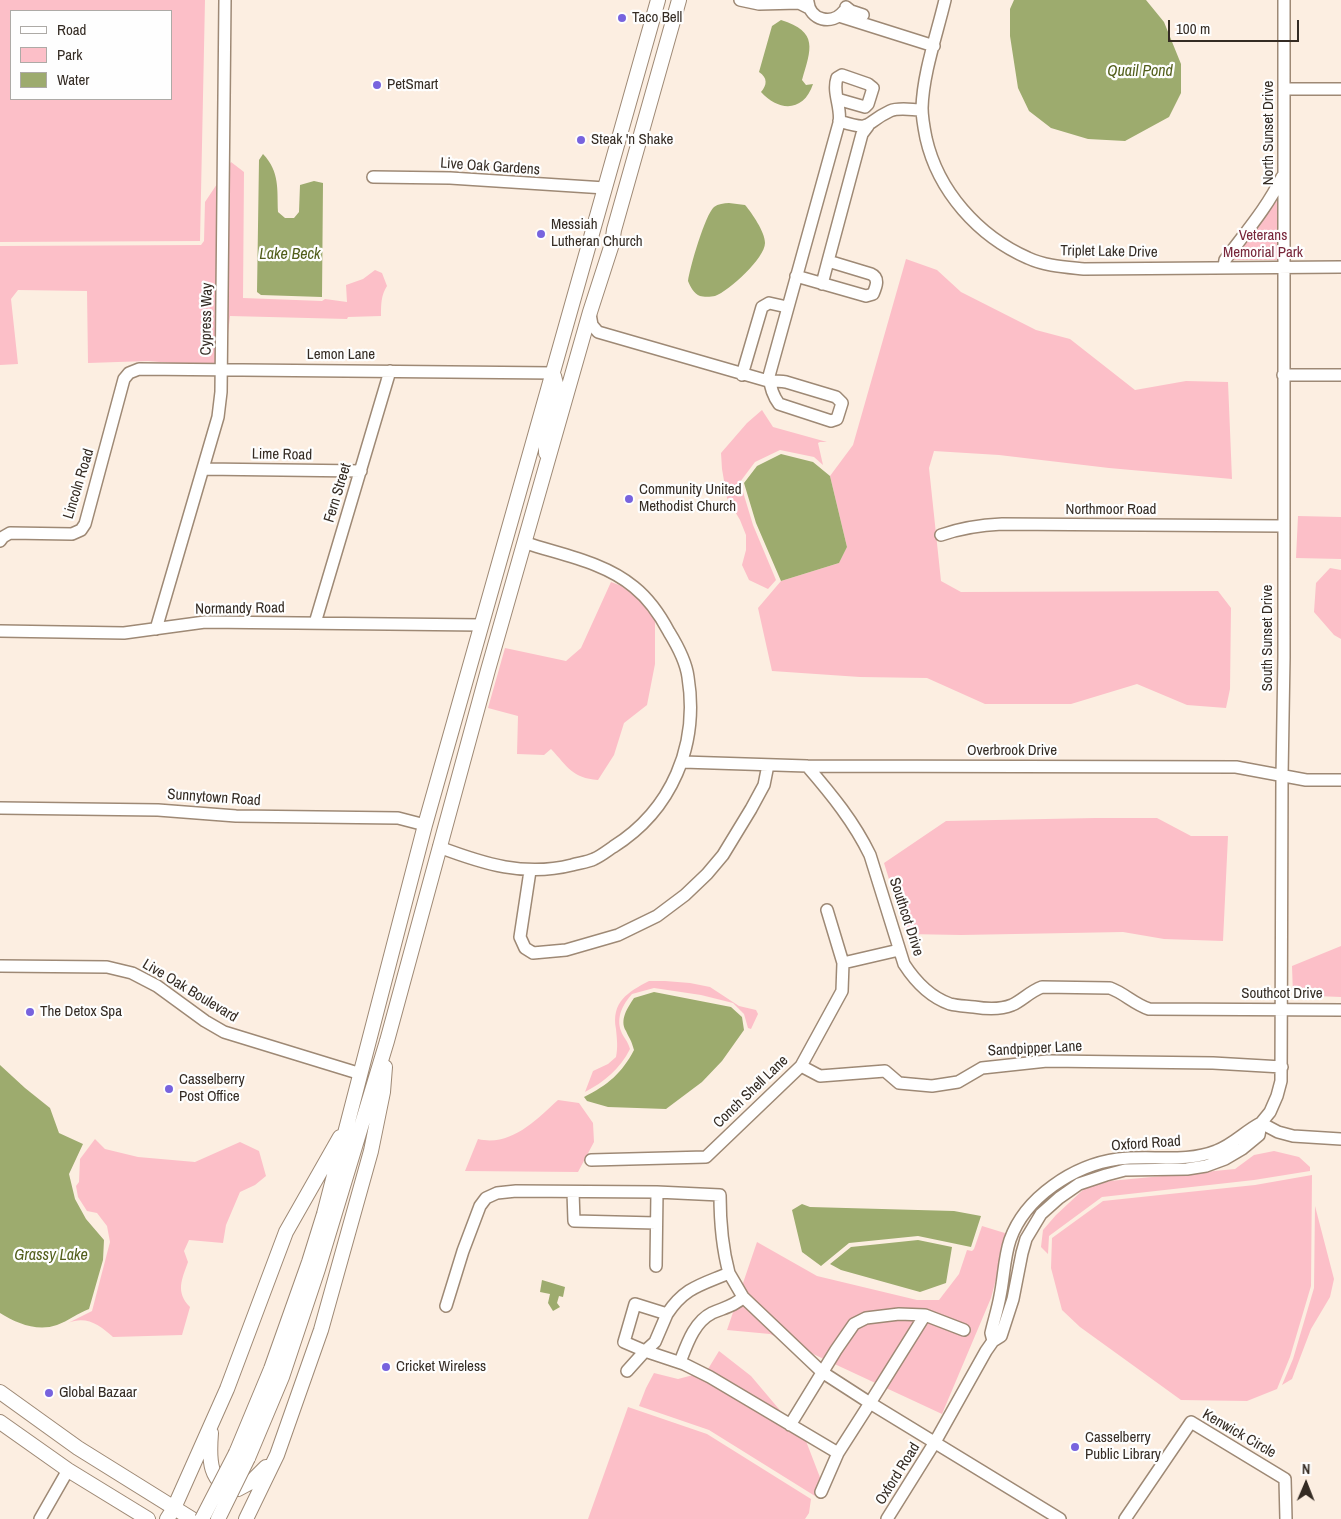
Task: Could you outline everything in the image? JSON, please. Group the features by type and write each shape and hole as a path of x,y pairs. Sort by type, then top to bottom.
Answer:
{"main road":[{"path":"218,1519 242,1456 324,1214 425,825 658,0"},
{"path":"202,1519 242,1456 282,1377 318,1269 387,1041 488,670 526,543 590,312 612,244 614,230 679,0"},
{"path":"605,188 612,208 614,230"},
{"path":"576,364 569,356 568,348 582,300 579,277"},
{"path":"547,466 546,435 557,388 553,373"},
{"path":"515,506 518,526 526,543"},
{"path":"482,625 486,636 488,670"},
{"path":"425,825 430,832 432,841 433,869"},
{"path":"246,1519 276,1456 321,1330 369,1160 383,1092 387,1041"},
{"path":"171,1514 227,1389 286,1232 348,1124"},
{"path":"0,1392 171,1514 192,1519"},
{"path":"0,1422 68,1470 148,1519"},
{"path":"212,1422 210,1446 212,1465 215,1477 225,1487 238,1490 251,1482 276,1456"}],"street":[{"name":"Cypress Way","path":"156,629 218,417 221,392 225,0"},
{"path":"740,0 759,4 808,4 814,15 831,20 844,8 935,42"},
{"name":"Triplet Lake Drive","path":"945,0 924,86 922,110 930,155 938,175 951,195 980,227 1008,248 1030,259 1059,267 1084,269 1341,267"},
{"name":"North Sunset Drive","path":"1284,0 1284,266"},
{"path":"1284,89 1341,89"},
{"path":"590,312 592,325 597,332 742,375 770,381 786,382 836,397 842,402 839,417 836,420 781,406 777,402 770,381 770,370 840,122 837,99"},
{"path":"822,284 862,134 868,126 892,110 922,110"},
{"path":"840,122 860,128 868,126"},
{"path":"1224,267 1225,260 1273,196 1284,174"},
{"name":"Live Oak Gardens","path":"373,177 450,178 605,188"},
{"path":"796,276 869,296 873,294 877,283 873,274 828,261"},
{"name":"South Sunset Drive","path":"1282,1009 1284,266"},
{"path":"742,375 762,307 769,303 787,307"},
{"name":"Lemon Lane","path":"129,373 139,369 553,373"},
{"name":"Fern Street","path":"315,624 390,371"},
{"name":"Lincoln Road","path":"2,539 10,533 72,534 81,530 86,524 124,379 129,373"},
{"path":"1283,375 1341,375"},
{"name":"Lime Road","path":"202,469 361,471"},
{"name":"Northmoor Road","path":"941,535 972,526 1002,524 1284,526"},
{"path":"440,847 494,865 530,870 560,868 594,859 625,840 648,819 677,777 683,762 689,732 690,702 688,675 680,652 659,614 639,591 614,573 526,543"},
{"name":"Normandy Road","path":"0,631 124,633 205,622 482,625"},
{"name":"Overbrook Drive","path":"683,762 808,766 1231,767 1306,780 1341,780"},
{"path":"530,870 520,937 525,948 533,952 566,950 618,935 658,916 685,895 723,856 764,785 768,765"},
{"name":"Southcot Drive","path":"808,766 833,795 863,840 870,855 904,964 913,977 932,995 951,1004 982,1008 1002,1008 1013,1004 1031,991 1042,987 1052,987 1110,988 1120,992 1138,1005 1149,1009 1341,1010"},
{"name":"Sunnytown Road","path":"0,808 158,810 236,816 398,818 425,825"},
{"name":"Conch Shell Lane","path":"591,1160 706,1157 801,1066 842,991 843,963 827,910"},
{"path":"843,963 899,950"},
{"name":"Live Oak Boulevard","path":"0,966 107,967 132,974 157,986 205,1021 224,1032 361,1074"},
{"name":"Oxford Road","path":"887,1519 935,1442 993,1342 1001,1336 1013,1299 1026,1239 1041,1214 1079,1184 1124,1170 1187,1169 1206,1166 1218,1162 1242,1149 1259,1135 1261,1124 1270,1112 1281,1081 1282,1009"},
{"name":"Sandpipper Lane","path":"801,1066 820,1076 885,1072 899,1083 932,1086 958,1082 982,1068 1047,1061 1213,1063 1282,1067"},
{"path":"1261,1124 1278,1132 1293,1136 1341,1139"},
{"path":"446,1306 463,1250 474,1241 477,1232 471,1225 470,1211 480,1206 486,1198 497,1193 516,1191 657,1192 720,1195 720,1228 723,1252 730,1273 744,1297 822,1372 1060,1519"},
{"path":"573,1192 574,1221 656,1223"},
{"path":"656,1266 657,1192"},
{"path":"628,1371 636,1360 655,1342 667,1314 676,1301 688,1290 730,1273"},
{"path":"680,1362 688,1343 702,1319 731,1306 744,1297"},
{"path":"667,1314 635,1304 624,1342 680,1362 710,1376 838,1453"},
{"path":"790,1425 854,1324 866,1318 898,1314 925,1315 964,1330"},
{"path":"821,1492 838,1453 925,1315"},
{"name":"Kenwick Circle","path":"1125,1519 1191,1422 1286,1479 1286,1519"},
{"path":"40,1519 68,1470"}],"green space":[{"path":"0,0 205,0 200,241 0,242"},
{"path":"231,162 244,172 243,298 322,301 325,299 347,302 346,285 363,279 375,270 382,273 387,286 382,297 381,316 348,317 347,319 230,316 226,351 228,167"},
{"path":"219,181 217,364 148,361 88,363 87,291 18,290 11,299 18,364 0,365 0,246 201,245 204,241 205,202"},
{"name":"Veterans Memorial Park","path":"1279,198 1279,260 1230,260"},
{"path":"906,259 937,270 961,292 1036,330 1070,339 1135,390 1186,381 1228,382 1232,479 1109,468 999,455 934,451 929,468 941,581 961,592 1218,591 1231,608 1230,689 1226,708 1187,705 1137,684 1071,704 985,704 927,678 860,677 772,671 758,608 781,581 839,563 847,547 830,476 853,445"},
{"path":"762,410 773,427 827,442 818,443 823,465 814,457 780,450 755,462 740,482 753,525 776,580 768,589 749,580 742,565 746,550 746,535 740,520 727,498 721,453 747,423"},
{"path":"1298,516 1341,517 1341,559 1296,558"},
{"path":"1330,568 1341,570 1341,639 1334,635 1314,612 1316,583"},
{"path":"611,582 627,588 636,595 655,618 655,664 647,705 624,723 614,755 598,780 576,774 551,749 544,755 517,754 518,716 488,708 505,648 566,661 581,648"},
{"path":"1157,818 1191,836 1228,836 1223,941 1164,939 1123,932 961,935 906,934 884,863 946,821"},
{"path":"1341,946 1341,997 1293,995 1292,966"},
{"path":"649,981 690,983 710,987 739,1006 756,1010 758,1014 751,1029 748,1028 744,1014 733,1003 701,995 654,988 632,994 623,1006 619,1021 621,1031 630,1049 611,1074 585,1092 593,1071 608,1064 616,1057 615,1020 619,1005 634,989"},
{"path":"558,1100 579,1103 593,1123 594,1142 578,1172 465,1171 478,1139 501,1139 512,1135 532,1123"},
{"path":"95,1139 105,1149 138,1157 195,1162 240,1142 259,1151 266,1176 255,1185 240,1192 226,1225 223,1243 189,1240 184,1251 188,1262 182,1280 181,1291 190,1307 182,1335 113,1337 92,1322 81,1320 68,1323 92,1311 110,1242 107,1226 97,1213 87,1211 78,1197 76,1186 79,1182 80,1159"},
{"path":"1274,1151 1299,1157 1310,1167 1310,1171 1254,1180 1102,1197 1049,1236 1048,1254 1041,1247 1043,1230 1084,1189 1110,1181 1235,1169 1254,1155"},
{"path":"1312,1175 1311,1286 1290,1357 1277,1389 1247,1401 1181,1400 1080,1327 1062,1310 1051,1268 1052,1238 1103,1201 1255,1185"},
{"path":"1315,1206 1334,1279 1330,1297 1311,1329 1292,1379 1282,1385 1293,1359 1314,1288"},
{"path":"982,1226 1008,1234 991,1298 942,1414 770,1334 727,1330 757,1242 817,1276 917,1300 939,1300 959,1274 967,1250 972,1251 974,1249"},
{"path":"719,1351 751,1376 806,1441 821,1480 815,1496 709,1430 639,1406 654,1373 678,1379 705,1374"},
{"path":"628,1407 707,1434 811,1499 809,1513 805,1519 588,1519"}],"water":[{"name":"Quail Pond","path":"1014,0 1146,0 1164,22 1181,64 1181,93 1169,117 1125,141 1088,139 1051,128 1029,111 1018,88 1010,36 1010,9"},
{"path":"781,20 802,30 807,36 809,43 808,59 802,80 806,85 813,84 804,100 790,106 775,103 761,92 766,82 759,72 772,26"},
{"name":"Lake Beck","path":"263,154 275,174 278,212 285,218 294,218 299,212 300,185 314,181 323,183 322,297 261,295 257,292 259,160"},
{"path":"729,203 745,205 758,223 765,243 753,265 729,288 715,296 700,296 694,292 688,281 698,242 710,212 717,205"},
{"path":"781,454 813,462 830,476 847,547 839,563 781,581 756,523 744,483 757,466"},
{"path":"654,992 731,1007 742,1017 744,1030 722,1061 702,1082 666,1109 608,1107 587,1101 584,1097 614,1078 634,1050 623,1022 629,1005 634,998"},
{"name":"Grassy Lake","path":"0,1065 50,1108 59,1133 83,1144 69,1174 75,1199 86,1219 104,1240 103,1260 89,1309 49,1327 27,1325 0,1313"},
{"path":"802,1204 810,1207 954,1211 981,1216 971,1247 918,1236 849,1243 821,1266 802,1252 792,1210"},
{"path":"918,1240 952,1247 946,1283 920,1292 841,1270 830,1264 851,1247"},
{"path":"542,1280 565,1287 563,1297 559,1296 557,1303 560,1307 553,1311 548,1303 550,1294 540,1292"}],"place":[{"name":"Taco Bell","path":"622,18"},
{"name":"PetSmart","path":"377,85"},
{"name":"Steak 'n Shake","path":"581,140"},
{"name":"Messiah Lutheran Church","path":"541,234"},
{"name":"Community United Methodist Church","path":"629,499"},
{"name":"The Detox Spa","path":"30,1012"},
{"name":"Casselberry Post Office","path":"169,1089"},
{"name":"Cricket Wireless","path":"386,1367"},
{"name":"Global Bazaar","path":"49,1393"},
{"name":"Casselberry Public Library","path":"1075,1447"}]}
